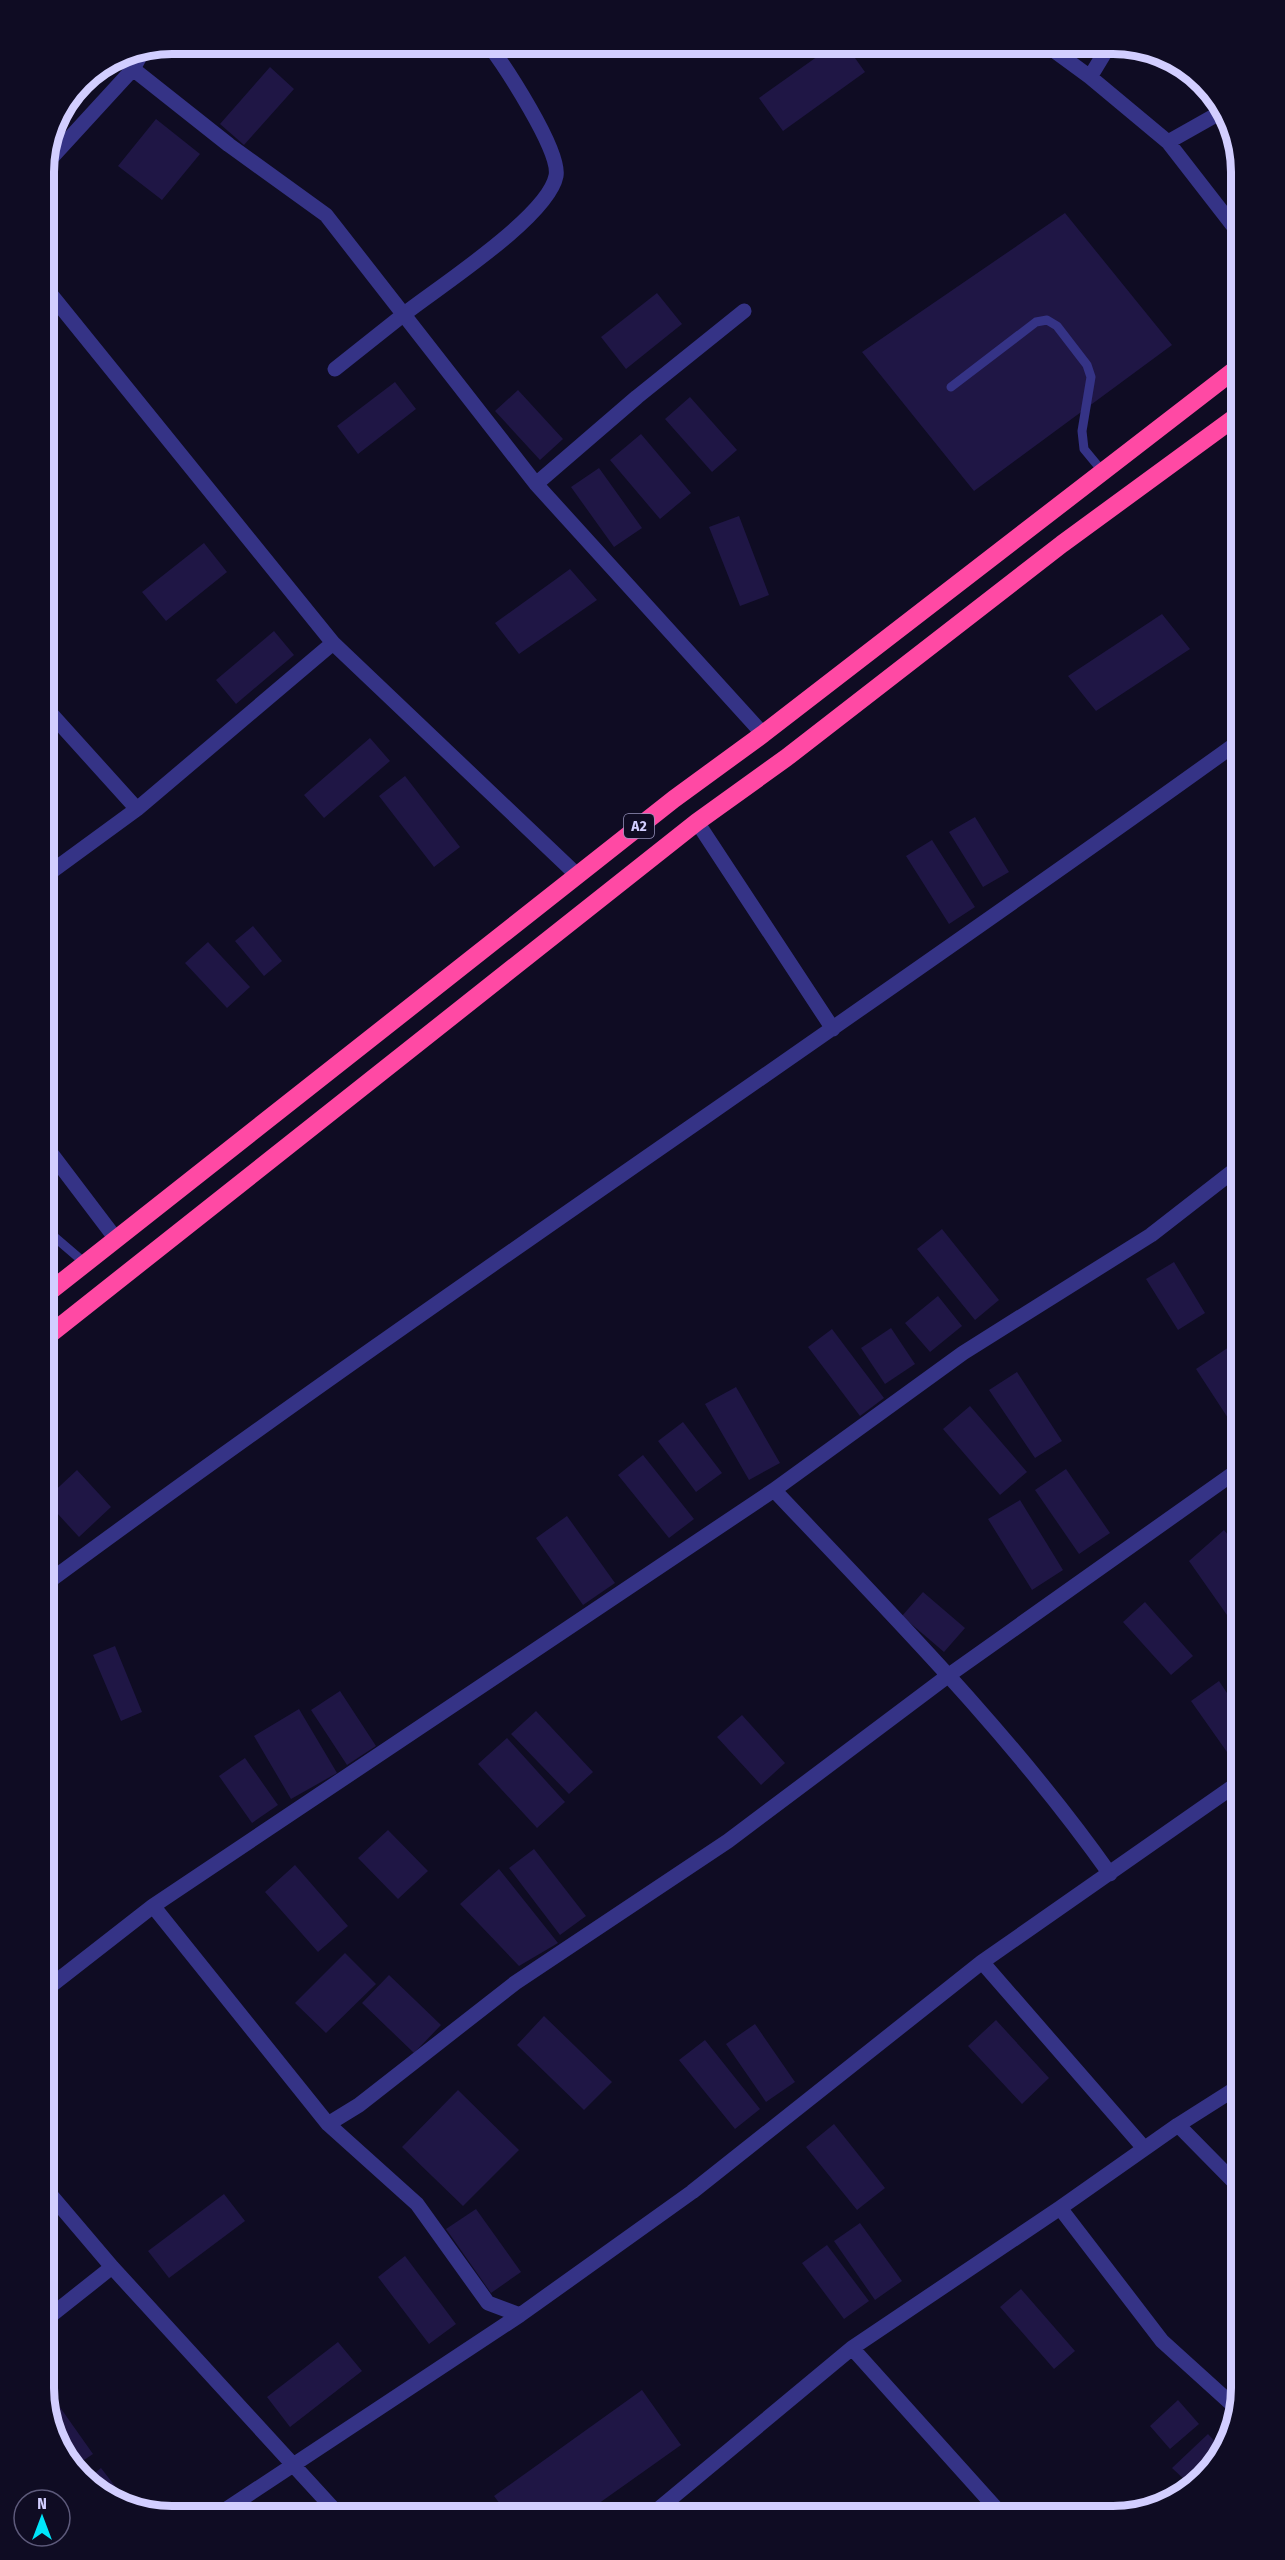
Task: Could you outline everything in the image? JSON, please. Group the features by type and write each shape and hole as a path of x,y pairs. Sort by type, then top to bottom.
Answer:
{"highway":[{"name":"A2","path":"54,1288 576,874 763,734 1231,373"},
{"name":"A2","path":"54,1331 697,822 786,758 1062,544 1231,421"}],"street":[{"path":"335,369 403,315 477,261 539,206 550,190 556,175 547,142 496,54"},
{"path":"1059,54 1168,142 1231,222"},
{"path":"1090,77 1104,54"},
{"path":"56,153 133,69 139,59"},
{"path":"133,69 229,145 326,215 536,484 763,734"},
{"path":"1168,142 1216,115"},
{"path":"54,298 333,643 576,874"},
{"path":"536,484 637,397 744,310"},
{"path":"54,870 137,809 333,643"},
{"path":"54,717 137,809"},
{"path":"54,1578 286,1408 833,1029 1231,748"},
{"path":"697,822 833,1029"},
{"path":"54,1157 116,1239"},
{"path":"54,1983 153,1906 774,1490 963,1353 1151,1235 1231,1173"},
{"path":"328,2124 359,2105 515,1983 728,1841 949,1675 1231,1476"},
{"path":"774,1490 949,1675 1063,1807 1110,1874"},
{"path":"231,2506 520,2315 692,2192 981,1962 1231,1789"},
{"path":"153,1906 328,2124 417,2204 488,2303 520,2315"},
{"path":"981,1962 1144,2148"},
{"path":"664,2506 852,2348 1060,2208 1178,2125 1231,2092"},
{"path":"1178,2125 1231,2178"},
{"path":"54,2199 112,2267 331,2506"},
{"path":"1060,2208 1162,2341 1230,2403"},
{"path":"54,2313 112,2267"},
{"path":"852,2348 994,2506"}],"lane":[{"path":"951,387 1036,322 1047,320 1087,365 1091,377 1082,431 1084,448 1103,472"},
{"path":"54,1237 86,1264"}],"building":[{"path":"821,54 852,54 865,72 783,131 759,98"},
{"path":"270,67 294,89 244,145 220,124"},
{"path":"156,119 200,154 162,200 118,166"},
{"path":"1065,213 1172,345 974,491 862,352"},
{"path":"657,293 682,324 626,369 601,337"},
{"path":"395,382 416,409 358,454 337,426"},
{"path":"518,390 563,439 540,460 495,411"},
{"path":"690,397 737,450 712,472 665,419"},
{"path":"641,434 691,493 660,519 610,460"},
{"path":"599,468 642,528 614,547 571,487"},
{"path":"739,516 769,595 740,606 709,527"},
{"path":"204,543 227,572 166,621 142,592"},
{"path":"570,569 597,600 519,654 495,623"},
{"path":"1162,614 1190,649 1096,711 1068,676"},
{"path":"274,631 294,655 236,704 216,680"},
{"path":"370,738 390,761 324,818 304,795"},
{"path":"405,776 460,847 434,867 379,796"},
{"path":"975,817 1009,872 983,887 949,832"},
{"path":"932,840 975,907 949,924 906,856"},
{"path":"253,926 282,961 264,976 235,941"},
{"path":"208,942 250,987 227,1008 185,963"},
{"path":"942,1229 999,1300 975,1320 917,1249"},
{"path":"1174,1262 1205,1313 1178,1330 1146,1279"},
{"path":"938,1296 962,1326 930,1352 905,1323"},
{"path":"891,1328 915,1364 885,1384 861,1348"},
{"path":"832,1329 884,1398 860,1416 808,1347"},
{"path":"1229,1347 1231,1350 1231,1423 1196,1369"},
{"path":"1017,1372 1062,1441 1035,1458 989,1390"},
{"path":"736,1387 780,1463 749,1480 705,1404"},
{"path":"970,1406 1027,1472 1000,1495 943,1429"},
{"path":"683,1422 722,1473 696,1492 658,1441"},
{"path":"643,1455 694,1519 669,1538 618,1475"},
{"path":"1066,1469 1110,1533 1079,1554 1035,1490"},
{"path":"77,1470 111,1507 79,1537 54,1510 54,1492"},
{"path":"1020,1500 1063,1570 1032,1590 988,1519"},
{"path":"567,1516 615,1583 583,1605 536,1538"},
{"path":"1224,1530 1231,1539 1231,1621 1189,1561"},
{"path":"923,1592 965,1628 944,1652 902,1616"},
{"path":"1145,1602 1193,1656 1171,1675 1123,1622"},
{"path":"115,1646 142,1712 121,1721 93,1655"},
{"path":"1219,1681 1231,1699 1231,1758 1191,1701"},
{"path":"340,1691 376,1746 347,1765 311,1710"},
{"path":"299,1709 337,1773 291,1799 254,1736"},
{"path":"536,1711 593,1772 569,1794 511,1734"},
{"path":"742,1715 785,1763 761,1785 717,1737"},
{"path":"507,1738 565,1802 537,1828 478,1764"},
{"path":"245,1758 278,1805 252,1823 219,1776"},
{"path":"388,1830 428,1871 398,1899 358,1858"},
{"path":"534,1849 586,1916 560,1935 509,1868"},
{"path":"295,1865 348,1926 318,1952 265,1892"},
{"path":"499,1869 558,1943 519,1966 460,1904"},
{"path":"345,1953 376,1984 326,2033 295,2003"},
{"path":"389,1975 441,2025 414,2053 362,2003"},
{"path":"544,2016 612,2082 584,2110 517,2045"},
{"path":"996,2020 1049,2078 1022,2104 968,2046"},
{"path":"755,2024 795,2082 766,2102 726,2044"},
{"path":"705,2040 760,2109 735,2129 679,2060"},
{"path":"458,2090 519,2150 463,2206 402,2147"},
{"path":"834,2124 885,2188 857,2210 806,2147"},
{"path":"224,2194 245,2221 169,2278 148,2251"},
{"path":"476,2209 521,2272 491,2293 446,2229"},
{"path":"860,2223 902,2281 875,2300 834,2241"},
{"path":"827,2245 869,2301 844,2319 802,2263"},
{"path":"405,2256 456,2324 429,2344 378,2277"},
{"path":"1021,2289 1075,2351 1054,2369 1000,2307"},
{"path":"338,2342 362,2371 290,2427 267,2397"},
{"path":"642,2390 681,2445 595,2506 502,2506 494,2496"},
{"path":"54,2399 93,2454 80,2463 78,2460 63,2433"},
{"path":"1178,2400 1199,2424 1170,2449 1150,2426"},
{"path":"1208,2434 1217,2444 1207,2460 1186,2481 1172,2468"},
{"path":"101,2468 122,2495 106,2486 92,2475"}]}
